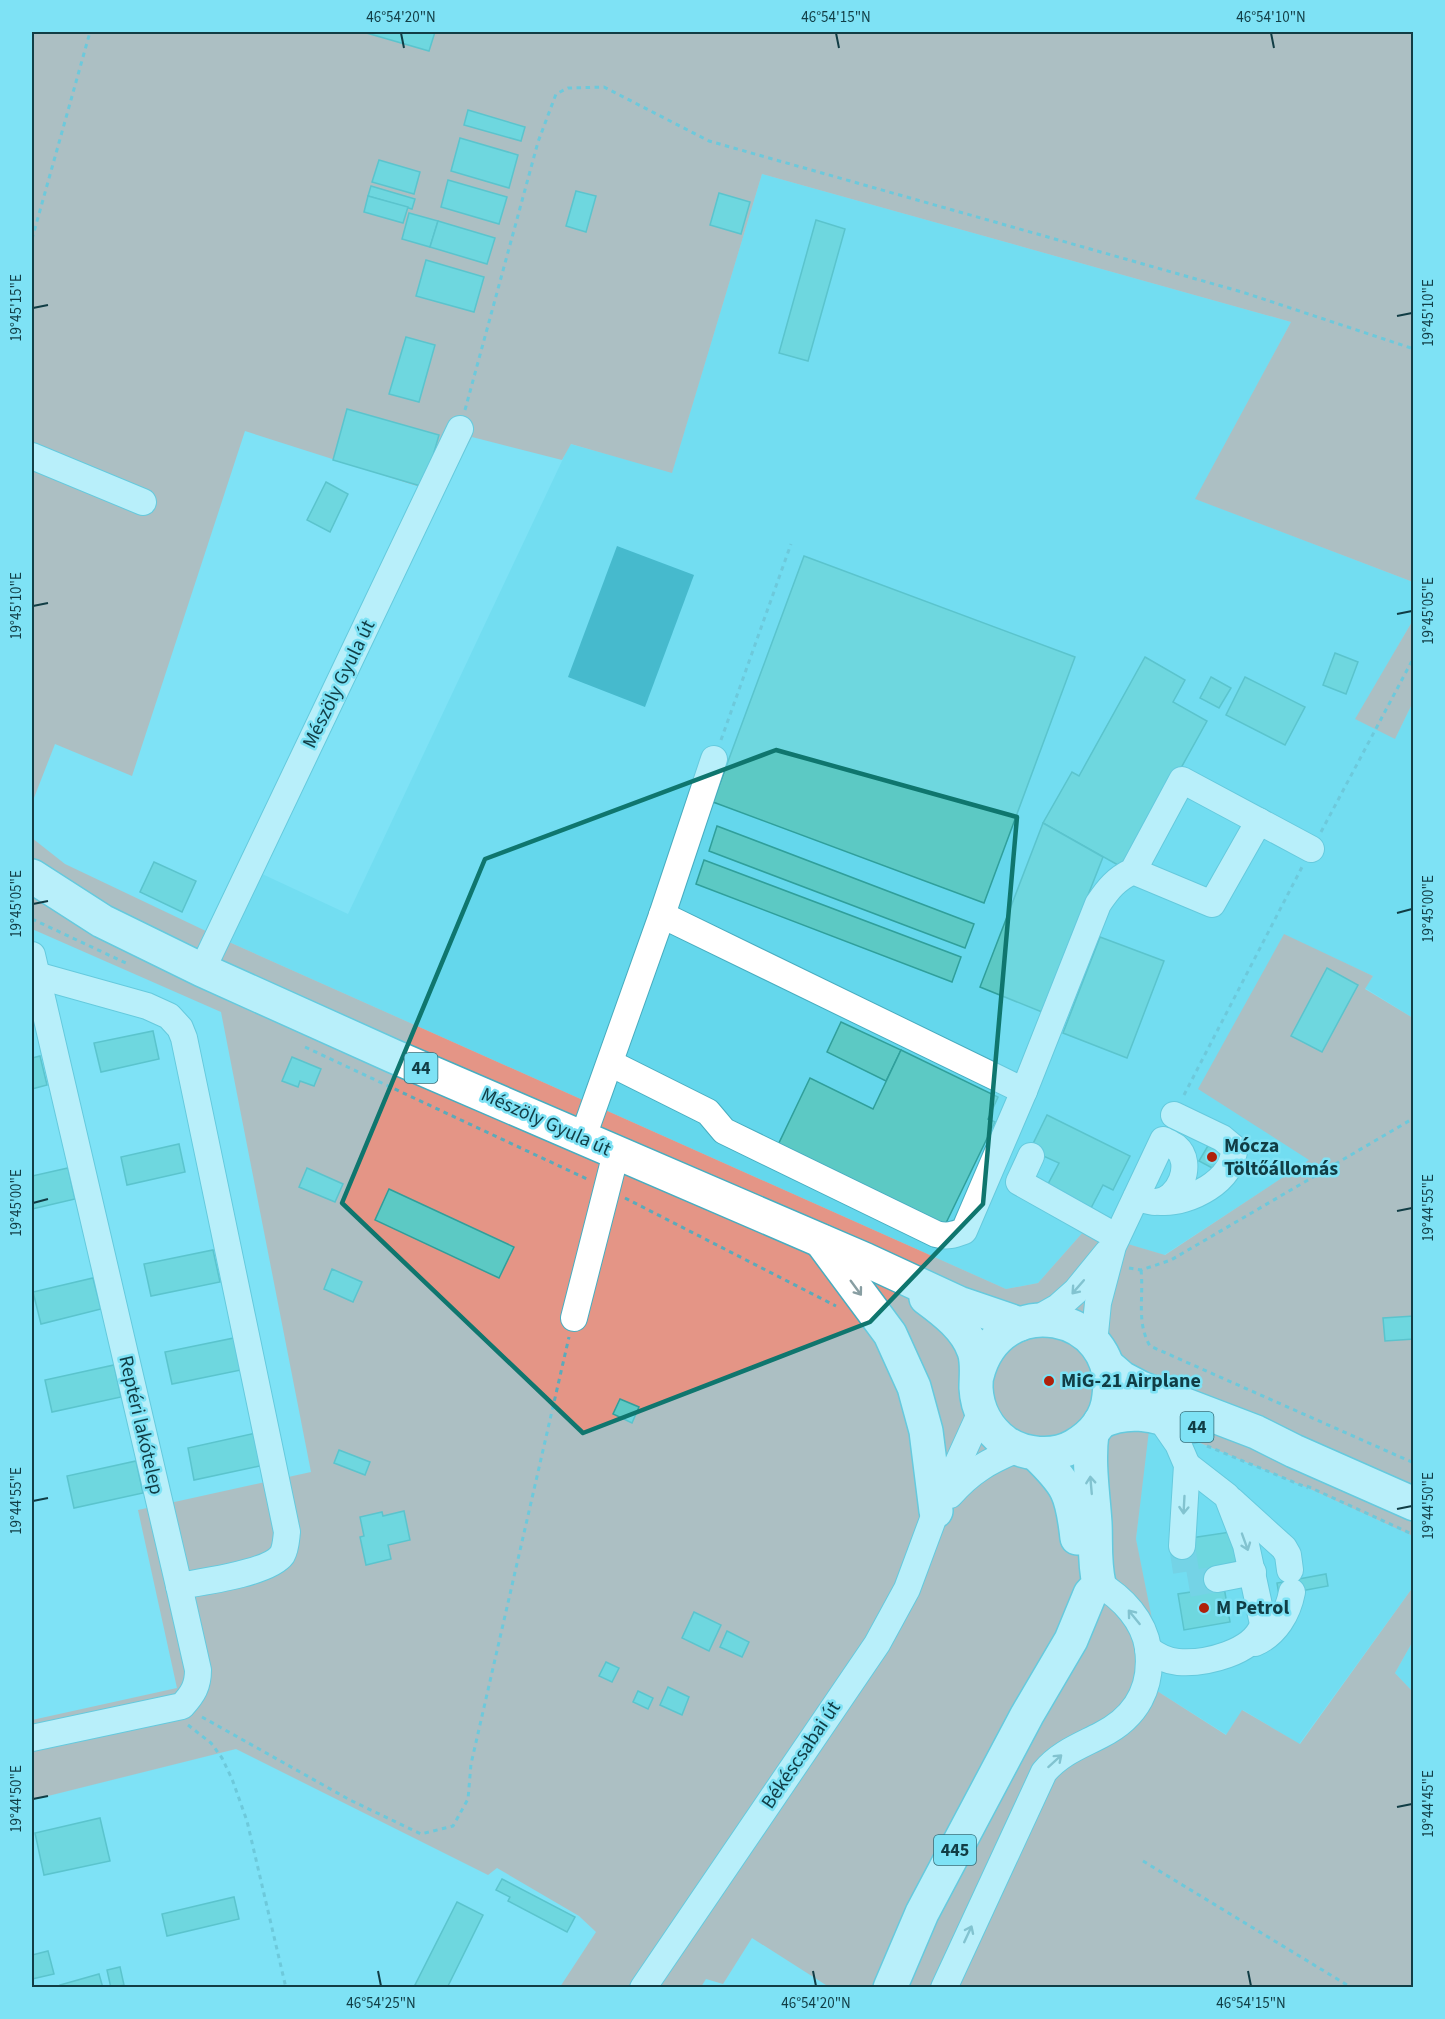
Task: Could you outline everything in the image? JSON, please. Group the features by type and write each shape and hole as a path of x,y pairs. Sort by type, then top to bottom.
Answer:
{"main road":[{"name":"Mészöly Gyula út","path":"32,876 102,921 202,970 393,1056 959,1303 1027,1322"},
{"path":"821,1241 890,1334 914,1387 926,1431 936,1511"},
{"name":"Mészöly Gyula út","path":"891,1272 951,1317 975,1352 976,1389 981,1412 996,1434 1027,1451 1059,1452 1071,1448 1096,1427 1115,1415 1135,1413 1294,1451"},
{"name":"Mészöly Gyula út","path":"977,1376 989,1347 1007,1329 1027,1322 1052,1320 1065,1323 1076,1328 1122,1378 1141,1388 1256,1432 1413,1504"},
{"path":"1099,1584 1095,1563 1095,1525 1090,1475 1096,1427 1109,1399 1110,1386 1100,1354"},
{"name":"445","path":"1027,1451 1054,1471 1068,1492 1077,1538 1076,1576 1066,1616 1027,1715"},
{"name":"445","path":"890,1988 922,1913 1027,1715 1072,1637 1090,1594 1099,1584"}],"street":[{"name":"Mészöly Gyula út","path":"202,970 459,429"},
{"path":"32,456 143,502"},
{"path":"583,1137 662,915 714,759"},
{"path":"610,1062 708,1112 724,1131 936,1234 946,1236 964,1231 1024,1091 1098,904 1110,887 1133,871 1182,780 1311,849"},
{"path":"1133,871 1212,904 1259,821"},
{"path":"662,915 1024,1091"},
{"path":"34,978 147,1006 169,1016 180,1028 184,1038 287,1532 281,1557 270,1564 253,1571 179,1586"},
{"name":"Reptéri lakótelep","path":"34,978 198,1670 198,1682 193,1694 173,1708"},
{"path":"1027,1322 1058,1308 1067,1299 1115,1241 1145,1199 1173,1203 1188,1198 1213,1184 1231,1166 1235,1158 1234,1148 1222,1138 1174,1115"},
{"path":"574,1318 616,1153"},
{"path":"1031,1156 1019,1182 1115,1241"},
{"path":"1100,1354 1098,1303 1115,1241"},
{"name":"Békéscsabai út","path":"643,1988 877,1644 907,1589 936,1511 981,1412"},
{"path":"1148,1649 1166,1659 1179,1662 1214,1658 1233,1653 1260,1641 1272,1631 1283,1616 1291,1581 1288,1555 1284,1548 1182,1454 1160,1418"},
{"name":"Békéscsabai út","path":"936,1511 971,1473 988,1462 1027,1451"},
{"path":"1182,1454 1182,1546"},
{"path":"1227,1496 1246,1545 1263,1624 1253,1640 1233,1653"},
{"path":"1217,1579 1253,1572"},
{"path":"944,1988 1044,1772 1058,1757 1113,1729 1130,1713 1145,1689 1149,1676 1145,1632 1137,1618 1108,1589 1099,1584"},
{"path":"32,1738 173,1708"}],"path":[{"path":"32,239 90,32"},
{"path":"459,429 538,142 556,94 568,88 604,87 709,141 1242,292 1413,349"},
{"path":"714,759 791,544"},
{"path":"1174,1115 1413,657"},
{"path":"32,920 129,965"},
{"path":"303,1046 606,1189 843,1309"},
{"path":"1413,1118 1171,1260 1141,1270 1143,1292 1140,1307 1143,1336 1150,1346 1413,1463"},
{"path":"173,1708 350,1800 421,1834 453,1826 468,1799 471,1764 574,1318"},
{"path":"1182,1454 1194,1440 1308,1488"},
{"path":"173,1708 211,1743 232,1779 247,1821 286,1988"},
{"path":"1143,1861 1352,1988"}],"highlighted area":[{"path":"776,750 1017,817 983,1204 870,1322 583,1433 342,1203 485,859"}],"shaded area":[{"path":"32,32 1413,32 1413,582 1195,499 1291,322 762,174 672,473 571,444 562,460 472,437 442,494 245,431 132,776 55,744 32,803"},
{"path":"762,174 1291,322 1196,499 1413,582 1413,620 1356,719 1395,738 1413,702 1413,1018 1365,988 1373,976 1284,935 1310,1160 1164,1255 1084,1231 1038,1283 1006,1289 229,942 260,873 348,914 570,444 672,472"},
{"path":"617,546 694,575 645,707 568,677"},
{"path":"1413,620 1413,702 1395,739 1355,719"},
{"path":"32,838 65,864 229,942 1006,1289 1038,1283 1084,1231 1165,1255 1309,1160 1198,1089 1284,934 1373,976 1365,989 1413,1018 1413,1536 1308,1488 1150,1422 1136,1539 1155,1634 1154,1689 1226,1735 1242,1710 1300,1744 1413,1587 1413,1641 1395,1673 1413,1692 1413,1987 829,1987 752,1938 723,1984 706,1979 701,1987 560,1987 596,1932 579,1916 497,1868 488,1875 236,1749 32,1800 32,1720 177,1688 138,1510 311,1472 221,1012 32,929"},
{"path":"1149,1422 1308,1488 1413,1536 1413,1587 1299,1744 1243,1710 1227,1735 1154,1689 1136,1539"},
{"path":"1413,1641 1413,1692 1395,1673"}],"building":[{"path":"363,32 435,32 429,51"},
{"path":"468,110 525,127 521,141 464,125"},
{"path":"460,138 518,155 509,188 451,171"},
{"path":"379,160 420,172 414,194 372,182"},
{"path":"448,180 507,197 499,224 441,207"},
{"path":"371,186 415,199 412,209 368,196"},
{"path":"576,191 596,196 586,232 566,226"},
{"path":"719,193 750,202 741,234 710,225"},
{"path":"368,196 408,207 403,223 364,212"},
{"path":"409,213 438,221 430,247 402,239"},
{"path":"816,220 845,229 808,361 779,353"},
{"path":"438,221 495,238 487,264 430,247"},
{"path":"426,260 484,277 474,312 416,296"},
{"path":"406,337 435,345 419,402 389,394"},
{"path":"347,409 439,435 424,487 333,460"},
{"path":"326,482 348,494 330,532 307,520"},
{"path":"804,556 1075,657 984,903 713,802"},
{"path":"1335,653 1358,662 1346,694 1323,685"},
{"path":"1145,657 1185,680 1173,702 1207,721 1125,869 1043,823 1072,772 1079,776"},
{"path":"1211,677 1231,688 1219,708 1200,698"},
{"path":"1245,677 1305,707 1285,745 1226,715"},
{"path":"1043,823 1103,857 1042,1012 980,987"},
{"path":"717,826 974,924 965,948 709,851"},
{"path":"704,860 961,957 952,982 696,884"},
{"path":"154,862 196,881 182,912 140,892"},
{"path":"1100,937 1164,961 1127,1058 1063,1033"},
{"path":"1327,968 1358,985 1322,1052 1291,1036"},
{"path":"841,1022 901,1050 886,1081 827,1052"},
{"path":"153,1031 159,1059 101,1072 94,1043"},
{"path":"901,1050 998,1097 988,1119 995,1122 945,1225 778,1145 810,1078 873,1109"},
{"path":"40,1056 47,1085 32,1089 32,1058"},
{"path":"292,1057 321,1069 314,1086 300,1081 298,1087 282,1081"},
{"path":"1047,1115 1130,1156 1113,1190 1103,1185 1091,1208 1047,1186 1059,1163 1030,1150"},
{"path":"179,1144 185,1172 127,1185 121,1157"},
{"name":"Mócza Töltőállomás","path":"1209,1144 1225,1154 1216,1170 1199,1161"},
{"path":"68,1168 75,1199 32,1209 32,1176"},
{"path":"307,1168 343,1184 335,1202 299,1187"},
{"path":"389,1189 514,1247 499,1278 375,1220"},
{"path":"213,1250 220,1282 151,1296 144,1264"},
{"path":"332,1269 362,1282 353,1302 324,1289"},
{"path":"93,1278 101,1309 41,1324 33,1292"},
{"path":"1414,1316 1414,1339 1385,1341 1383,1318"},
{"path":"234,1338 241,1370 172,1384 165,1352"},
{"path":"114,1365 121,1397 52,1412 45,1380"},
{"path":"620,1399 639,1407 632,1423 613,1414"},
{"path":"256,1433 264,1465 194,1480 188,1448"},
{"path":"339,1450 370,1462 365,1475 334,1463"},
{"path":"136,1461 143,1493 74,1508 67,1476"},
{"path":"404,1511 410,1540 388,1545 391,1559 366,1565 360,1537 364,1536 360,1517 382,1512 383,1516"},
{"path":"1237,1531 1241,1561 1226,1564 1229,1583 1195,1589 1191,1566 1176,1569 1171,1541"},
{"path":"1326,1574 1328,1586 1279,1595 1277,1583"},
{"name":"M Petrol","path":"1224,1587 1230,1622 1184,1630 1178,1594"},
{"path":"694,1612 721,1625 709,1651 682,1638"},
{"path":"727,1631 749,1642 742,1657 720,1647"},
{"path":"606,1662 619,1668 612,1682 599,1676"},
{"path":"668,1687 689,1697 682,1715 660,1705"},
{"path":"638,1691 653,1698 648,1709 633,1702"},
{"path":"100,1818 110,1861 44,1875 35,1833"},
{"path":"502,1879 575,1917 567,1932 508,1901 510,1897 496,1890"},
{"path":"234,1897 239,1919 167,1936 162,1914"},
{"path":"457,1902 483,1915 447,1988 421,1988 415,1985"},
{"path":"48,1951 54,1974 32,1979 32,1955"},
{"path":"120,1967 124,1985 111,1988 107,1970"},
{"path":"99,1974 103,1988 61,1988 60,1985"}],"tunnel":[{"path":"1182,1546 1188,1584 1217,1579"}],"place":[{"name":"Mócza Töltőállomás","path":"1212,1157"},
{"name":"MiG-21 Airplane","path":"1049,1381"},
{"name":"M Petrol","path":"1204,1608"}]}
